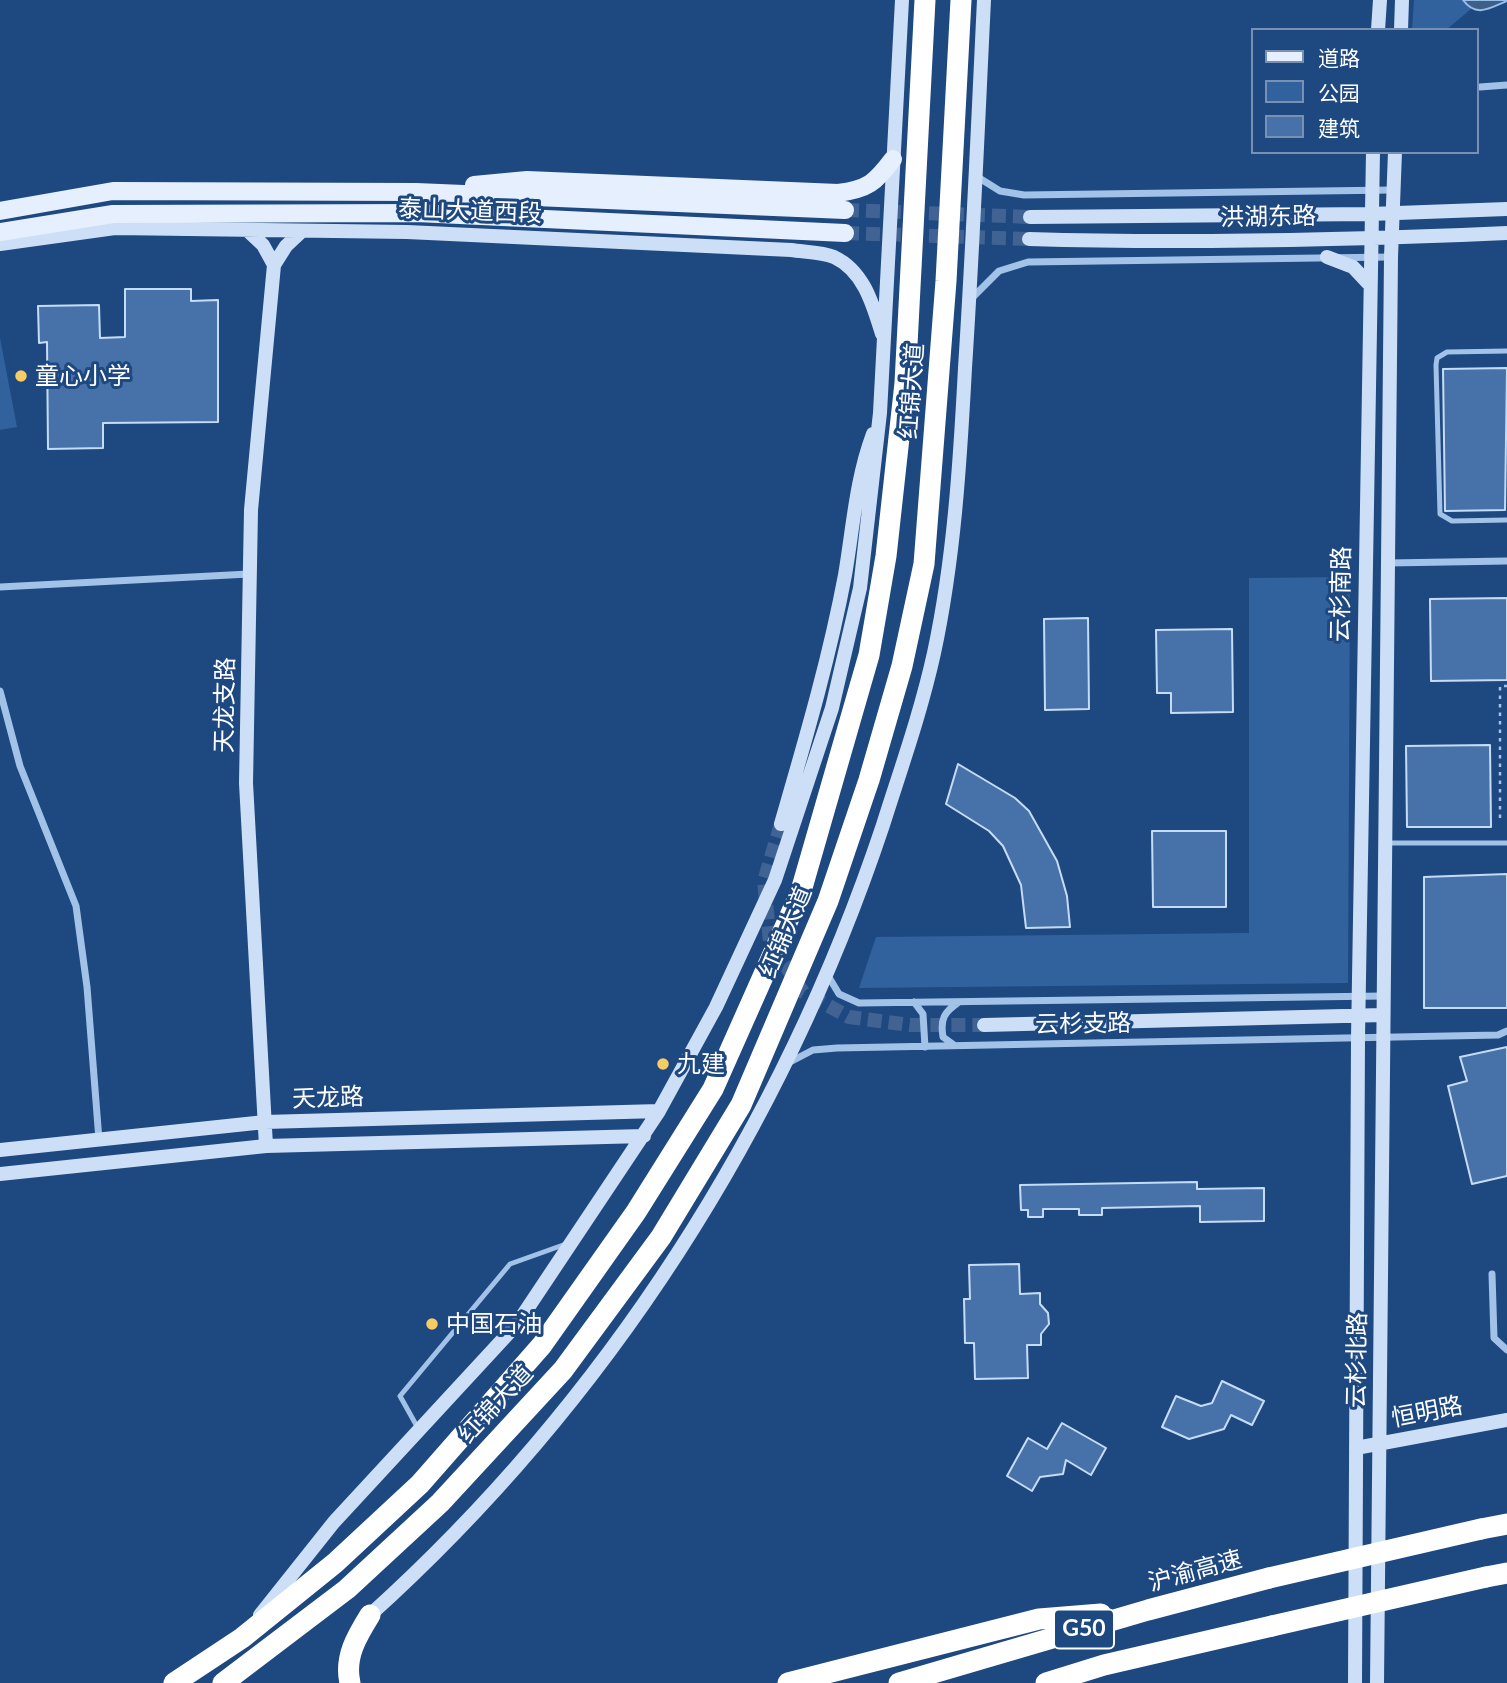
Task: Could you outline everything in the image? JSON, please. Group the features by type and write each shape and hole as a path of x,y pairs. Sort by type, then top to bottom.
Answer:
{"highway":[{"name":"红锦大道","path":"174,1683 242,1638 335,1563 420,1485 542,1345 636,1212 713,1089 801,891 869,656 886,556 908,333 925,0"},
{"name":"红锦大道","path":"222,1683 358,1579 440,1503 564,1370 661,1237 741,1105 828,901 869,780 902,666 924,564 946,281 961,0"},
{"name":"沪渝高速","path":"899,1683 1148,1609 1269,1578 1507,1524"},
{"name":"G50","path":"1046,1683 1104,1665 1507,1573"},
{"path":"788,1683 1039,1619 1148,1609"},
{"path":"350,1683 347,1672 352,1644 370,1615"}],"main road":[{"name":"红锦大道","path":"242,1638 334,1522 517,1324 659,1111 716,1007 775,880 832,708 860,588 885,344 902,0"},
{"path":"370,1615 519,1464 615,1345 685,1244 788,1063 857,904 913,733 934,652 947,576 956,494 970,301 984,0"},
{"path":"1378,28 1380,0"},
{"path":"1401,28 1402,0"},
{"name":"云杉南路","path":"1358,1037 1368,283 1373,154"},
{"name":"云杉南路","path":"1383,1037 1391,238 1395,154"},
{"path":"416,192 527,180 838,193 860,190 878,180 893,159"},
{"name":"泰山大道西段","path":"0,211 113,191 416,192 845,210"},
{"name":"洪湖东路","path":"1030,217 1392,214 1507,209"},
{"name":"泰山大道西段","path":"0,232 113,214 416,213 845,233"},
{"name":"泰山大道西段","path":"0,244 115,228 421,233 777,249 833,257 855,273 872,300 885,344"},
{"path":"247,230 263,245 274,265 286,246 302,231"},
{"name":"洪湖东路","path":"1029,239 1111,242 1369,239 1507,233"},
{"path":"1327,257 1353,267 1368,283"},
{"name":"天龙支路","path":"266,1146 246,783 251,510 274,265"},
{"path":"780,824 820,690 845,575 863,461 880,413"},
{"path":"984,1025 1383,1015"},
{"name":"云杉北路","path":"1355,1683 1358,1037"},
{"name":"云杉北路","path":"1377,1683 1383,1037"},
{"name":"天龙路","path":"0,1150 265,1122 659,1111"},
{"name":"天龙路","path":"0,1174 266,1146 644,1136"},
{"name":"恒明路","path":"1356,1448 1507,1420"}],"street":[{"path":"1480,87 1507,85"},
{"name":"洪湖东路","path":"976,176 1000,191 1024,195 1394,190"},
{"name":"洪湖东路","path":"970,301 999,271 1028,262 1391,257"},
{"path":"1388,563 1507,561"},
{"path":"0,587 250,573"},
{"path":"0,691 20,766 75,906 87,987 99,1140"},
{"name":"云杉支路","path":"827,974 839,994 859,1003 1383,996"},
{"path":"956,1046 943,1037 940,1023 946,1011 960,1001"},
{"path":"914,1002 923,1014 925,1046"},
{"name":"云杉支路","path":"788,1063 813,1050 1497,1035 1507,1031"},
{"path":"1492,1274 1494,1338 1507,1350"}],"lane":[{"path":"1507,351 1447,352 1437,358 1436,365 1440,514 1452,521 1507,520"},
{"path":"1385,843 1507,843"},
{"path":"419,1430 400,1396 510,1264 572,1242"}],"path":[{"path":"1500,818 1500,686 1507,686"}],"green space":[{"path":"1414,0 1463,0 1471,9 1448,28 1412,28"},
{"path":"0,338 17,427 0,430"},
{"path":"1350,577 1348,983 859,988 876,937 1249,933 1249,578"}],"shaded area":[{"path":"1463,0 1507,1 1489,9 1478,10"}],"building":[{"path":"125,289 191,289 191,301 218,300 218,422 103,423 103,448 48,449 47,342 39,343 38,306 99,305 100,338 125,337"},
{"path":"1507,368 1505,510 1445,511 1443,369"},
{"path":"1507,598 1507,680 1431,681 1430,599"},
{"path":"1088,618 1089,709 1045,710 1044,619"},
{"path":"1232,629 1233,712 1171,713 1171,693 1157,693 1156,630"},
{"path":"1490,745 1491,827 1407,827 1406,746"},
{"path":"958,764 1015,798 1029,811 1057,861 1067,896 1070,927 1026,928 1021,885 1003,846 989,831 946,804"},
{"path":"1152,831 1226,831 1226,907 1153,907"},
{"path":"1507,874 1507,1008 1424,1008 1424,877"},
{"path":"1507,1047 1507,1176 1472,1184 1448,1086 1467,1081 1460,1057"},
{"path":"1197,1182 1197,1189 1264,1188 1264,1221 1200,1222 1200,1206 1102,1208 1102,1215 1079,1215 1079,1209 1043,1209 1043,1217 1028,1217 1028,1210 1021,1210 1020,1185"},
{"path":"1019,1264 1020,1294 1040,1293 1040,1304 1048,1313 1049,1324 1041,1334 1041,1345 1027,1345 1028,1378 975,1379 974,1343 965,1343 964,1299 970,1299 969,1265"},
{"path":"1222,1381 1264,1401 1252,1425 1231,1415 1224,1429 1189,1439 1162,1427 1176,1396 1201,1406 1212,1403"},
{"path":"1062,1423 1106,1448 1091,1475 1066,1460 1063,1474 1040,1477 1032,1491 1007,1476 1028,1438 1047,1449"}],"tunnel":[{"path":"845,210 1030,217"},
{"path":"845,233 1029,239"},
{"path":"781,824 764,881 770,942 803,992 849,1017 910,1025 984,1025"}],"place":[{"name":"童心小学","path":"21,376"},
{"name":"九建","path":"663,1064"},
{"name":"中国石油","path":"432,1324"}]}
